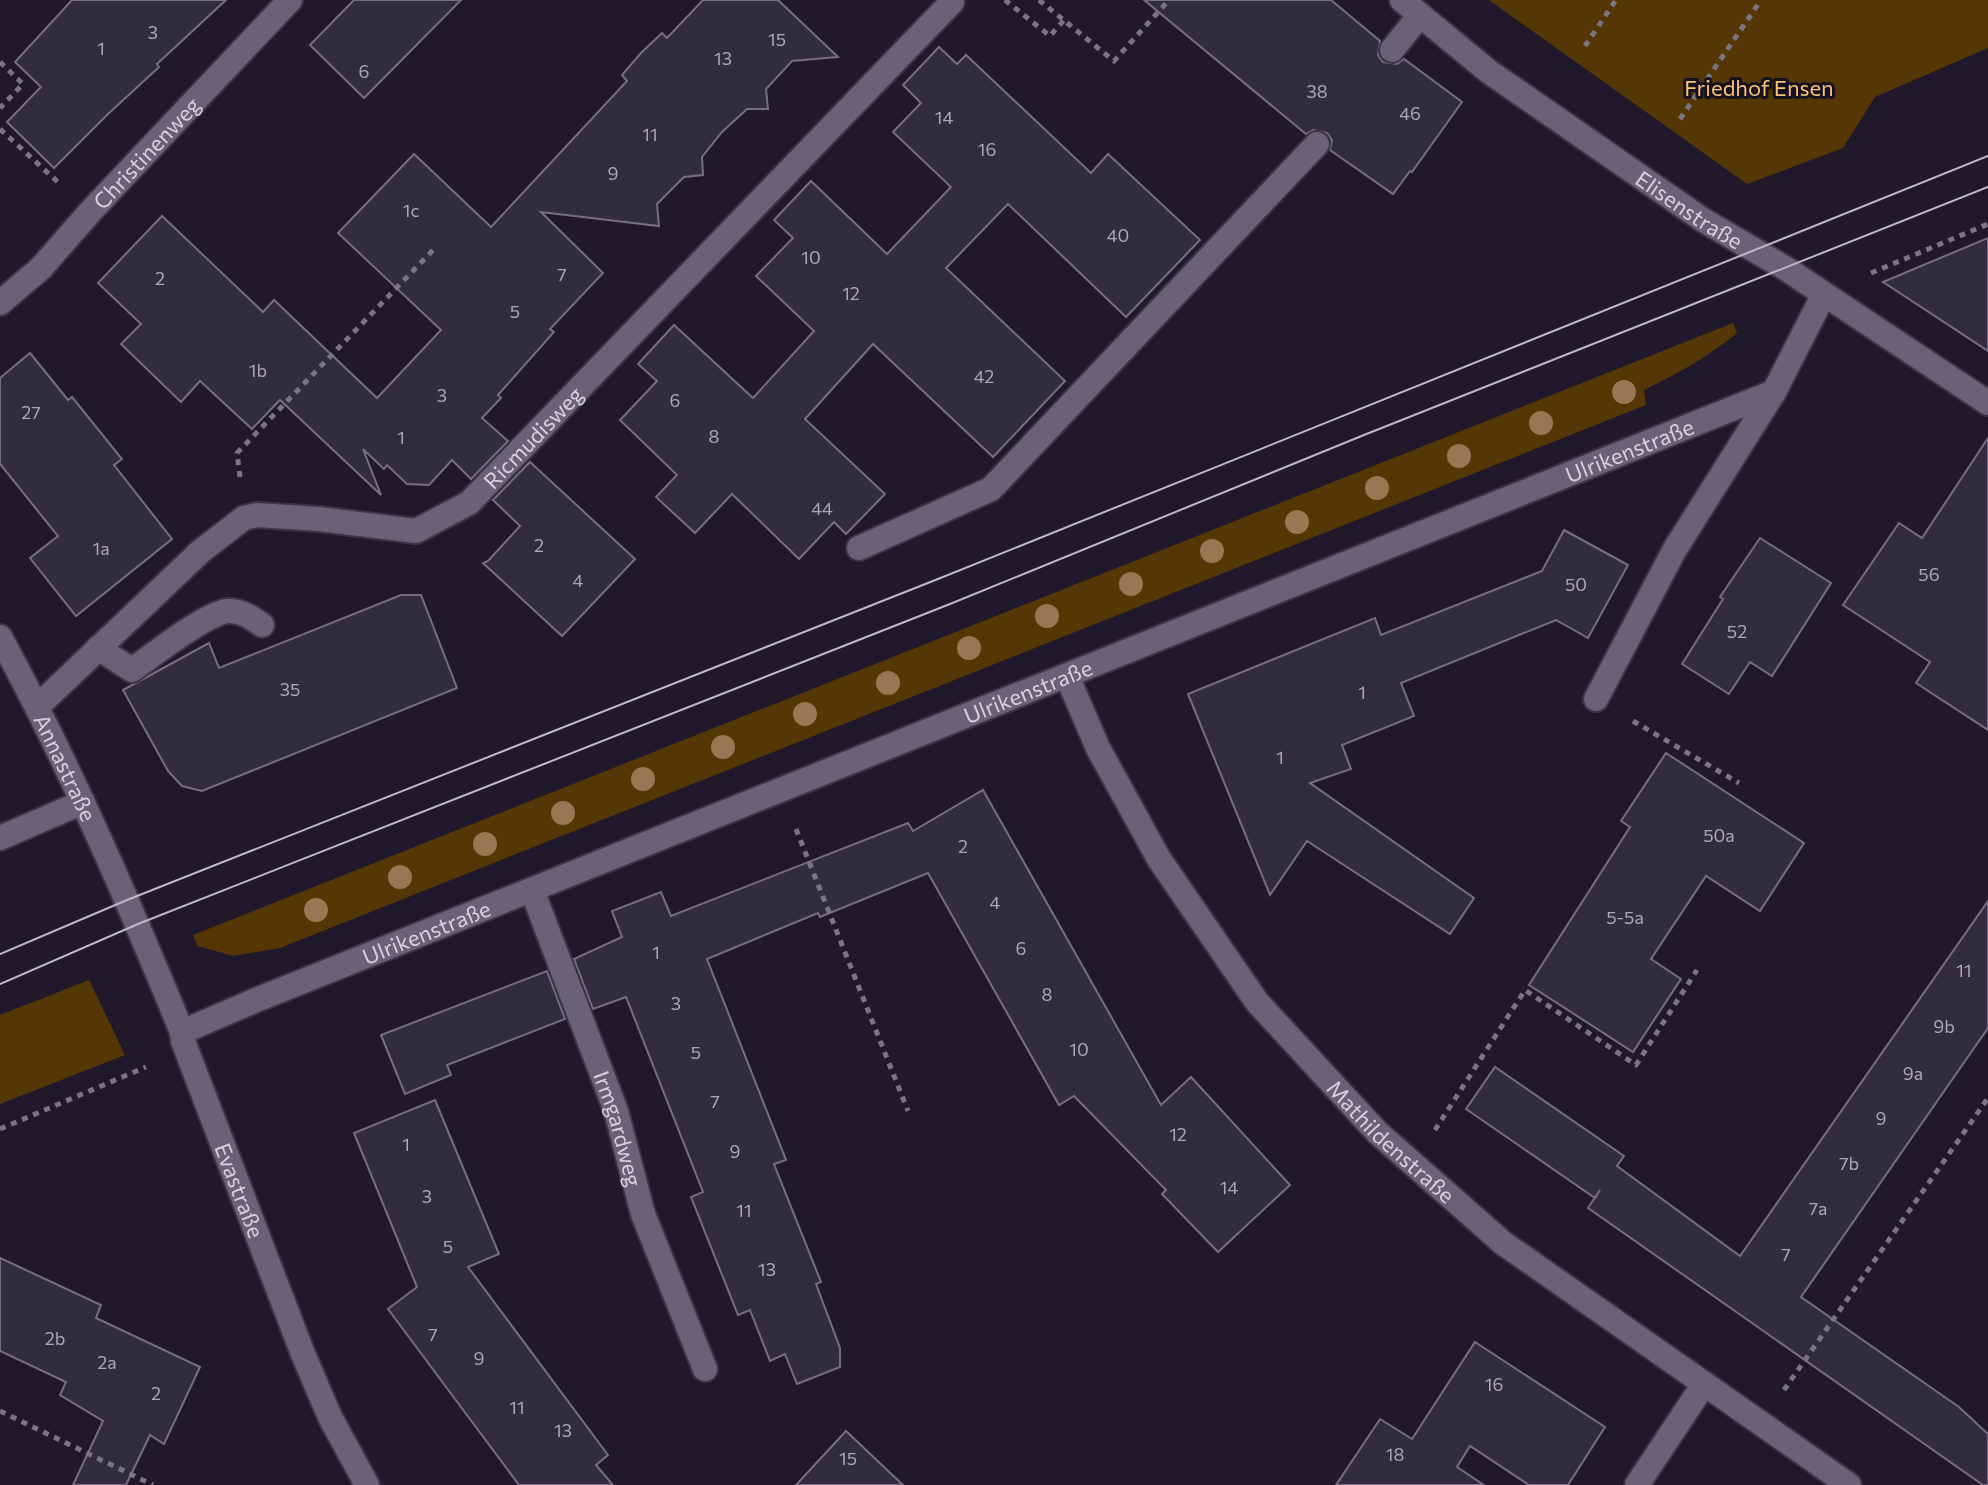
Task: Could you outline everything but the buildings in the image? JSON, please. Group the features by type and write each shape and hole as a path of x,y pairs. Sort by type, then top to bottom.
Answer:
{"street":[{"name":"Christinenweg","path":"0,303 41,268 290,0"},
{"name":"Ricmudisweg","path":"244,518 257,515 319,519 416,531 469,503 952,2"},
{"path":"1392,50 1411,8"},
{"name":"Elisenstraße","path":"1411,8 1501,80 1703,220 1785,268 1988,403"},
{"path":"859,548 991,489 1317,144"},
{"path":"1596,699 1675,549 1774,392 1823,296"},
{"name":"Ulrikenstraße","path":"182,1037 532,890 1774,392"},
{"path":"38,706 201,551 244,518"},
{"path":"98,648 132,670 211,616 230,611 248,615 262,625"},
{"name":"Annastraße","path":"0,637 38,706 127,900"},
{"name":"Mathildenstraße","path":"1067,676 1098,748 1159,859 1257,1002 1377,1132 1503,1243 1849,1485"},
{"path":"0,838 83,802"},
{"name":"Irmgardweg","path":"532,890 616,1111 643,1214 705,1369"},
{"name":"Evastraße","path":"127,900 303,1354 357,1482"},
{"path":"1637,1485 1704,1384"}],"path":[{"path":"1005,0 1050,36 1064,20"},
{"path":"1039,0 1114,61 1169,0"},
{"path":"1585,46 1616,0"},
{"path":"1680,119 1761,0"},
{"path":"0,62 23,84 0,108"},
{"path":"0,129 90,212"},
{"path":"1823,296 1988,224"},
{"path":"244,518 237,453 436,247"},
{"path":"1596,699 1739,783"},
{"path":"780,790 908,1111"},
{"path":"1413,1164 1525,990 1636,1065 1697,970"},
{"path":"0,1129 163,1059 182,1037"},
{"path":"1761,1424 1988,1098"},
{"path":"0,1411 153,1485"}],"green space":[{"name":"Friedhof Ensen","path":"1489,0 1988,0 1988,48 1875,97 1843,148 1747,184"},
{"path":"1733,323 1737,333 1692,364 1644,390 1646,405 280,948 233,956 198,946 193,935"},
{"path":"89,980 125,1055 0,1104 0,1015"}],"tram line":[{"path":"0,954 127,900 943,577 1988,156"},
{"path":"0,984 138,924 950,604 1364,435 1988,187"}]}
